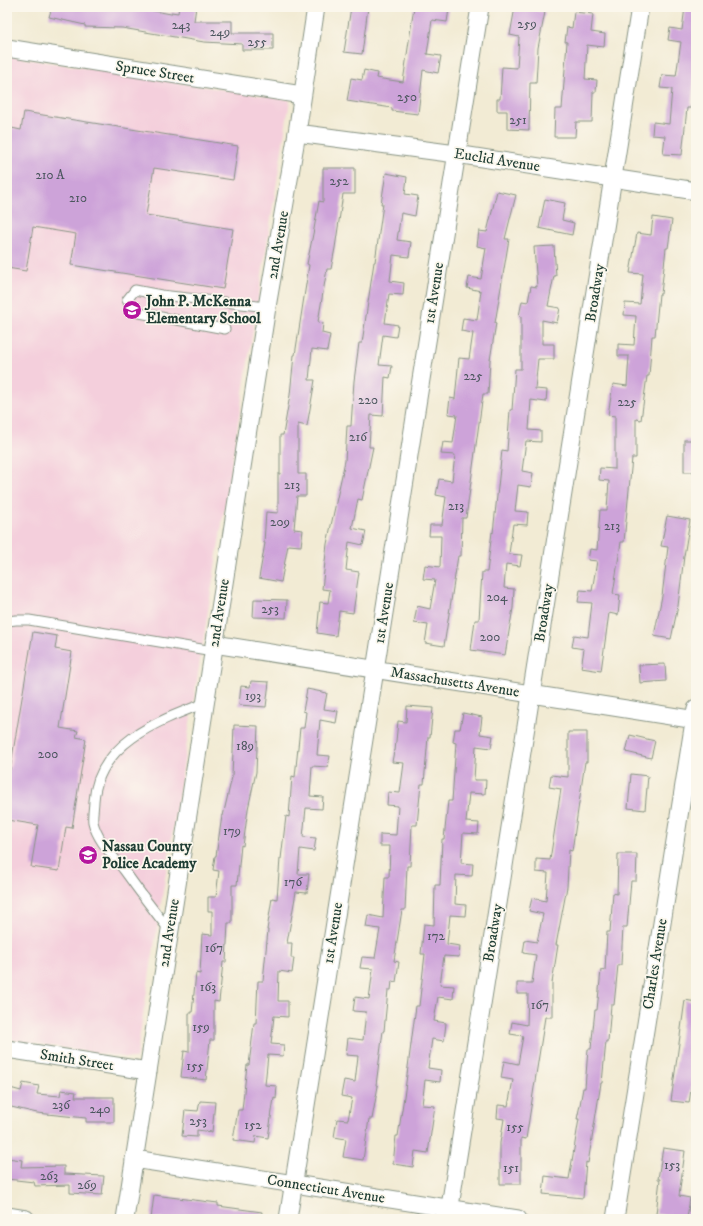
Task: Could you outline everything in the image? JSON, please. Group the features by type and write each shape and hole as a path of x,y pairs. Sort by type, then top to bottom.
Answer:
{"street":[{"name":"2nd Avenue","path":"125,1219 267,307 297,133 316,7"},
{"name":"1st Avenue","path":"288,1219 480,7"},
{"name":"Broadway","path":"449,1214 640,7"},
{"name":"Spruce Street","path":"7,48 302,95"},
{"name":"Euclid Avenue","path":"297,133 456,154 696,191"},
{"name":"Massachusetts Avenue","path":"214,648 375,669 531,694 695,716"},
{"name":"Charles Avenue","path":"615,1219 695,716"},
{"name":"Smith Street","path":"7,1049 148,1071"},
{"name":"Connecticut Avenue","path":"134,1159 294,1184 449,1214 518,1219"},
{"path":"7,1216 26,1219"}],"lane":[{"path":"225,329 134,312 127,300 135,290 161,295 267,307"},
{"path":"7,622 16,620 36,621 214,648"},
{"path":"170,931 108,850 97,832 93,821 95,791 104,765 125,743 169,717 205,703"}],"shaded area":[{"name":"John P. McKenna Elementary School","path":"7,56 290,100 136,1059 7,1039"}],"building":[{"path":"52,7 127,9 127,7 133,7 171,14 171,12 178,13 179,7 196,7 194,21 232,21 232,33 273,33 273,50 242,50 242,44 204,42 122,28 85,27 85,25 49,17"},
{"path":"351,7 368,7 362,54 344,52"},
{"path":"414,7 449,9 447,22 432,20 427,54 441,56 438,73 423,70 418,114 392,111 392,108 347,101 351,78 362,80 364,70 377,73 376,78 403,82"},
{"path":"515,7 545,12 538,48 536,83 530,83 529,130 507,129 507,111 497,111 497,99 500,99 502,67 517,68 519,37 510,35"},
{"path":"685,7 696,7 696,62 691,108 687,108 682,155 663,154 665,136 652,135 653,122 669,124 672,89 660,88 662,75 676,76 681,42 668,40 670,28 682,30"},
{"path":"574,12 593,14 591,32 605,34 604,47 587,45 585,79 597,80 596,92 593,92 592,122 576,122 575,137 554,137 555,109 562,109 567,27 572,28"},
{"path":"24,112 238,146 233,180 154,168 146,215 233,229 223,289 71,265 76,234 33,227 26,271 7,268 7,127 21,130"},
{"path":"323,168 355,168 355,194 343,194 331,269 327,269 318,322 323,323 322,333 330,335 327,351 312,349 309,380 315,380 307,426 298,424 298,474 306,474 306,496 297,496 294,529 303,530 301,546 288,545 281,582 259,578 265,543 266,512 278,513 280,435 283,435 290,395 294,355 309,265 307,264 319,201 323,202"},
{"path":"386,173 407,177 405,194 418,196 415,216 401,213 397,240 411,242 409,257 393,255 390,281 404,283 403,295 389,294 385,323 398,325 396,337 383,335 379,365 392,366 390,378 385,377 383,416 371,415 369,447 373,447 362,500 358,499 352,528 366,531 363,545 349,542 346,570 359,572 353,613 339,611 336,636 317,633 320,602 328,603 330,590 322,589 327,544 345,461 347,426 351,426 354,381 359,343 362,343 375,262"},
{"path":"497,191 516,195 505,239 509,239 495,323 490,360 488,394 483,394 466,518 462,518 461,556 458,556 444,646 425,643 428,625 414,623 417,606 430,609 435,580 423,579 425,565 440,567 441,536 429,536 430,525 442,525 446,497 436,495 439,479 452,481 455,455 441,454 443,442 453,443 457,415 448,414 450,398 455,399 459,358 469,359 473,333 461,331 463,318 477,320 481,291 467,288 469,277 481,279 486,248 477,246 479,231 487,232"},
{"path":"545,199 565,203 562,220 574,223 572,235 539,228"},
{"path":"653,217 672,220 668,248 666,248 661,294 659,294 655,336 652,336 649,376 647,376 641,420 636,419 636,458 632,458 624,542 621,542 613,594 620,595 618,615 609,613 601,671 581,668 584,649 572,647 574,635 588,637 592,603 578,602 580,590 592,591 597,561 588,560 590,549 597,550 600,510 607,510 609,481 599,480 600,468 615,469 615,416 608,415 613,384 627,386 629,356 618,356 618,344 634,345 636,316 624,315 625,303 640,304 643,274 630,273 637,233 651,235"},
{"path":"554,246 556,276 554,276 548,306 560,308 557,323 542,320 542,344 554,344 554,359 538,359 535,389 547,390 546,402 531,400 529,430 541,431 541,442 526,441 522,471 533,473 531,487 518,485 515,511 528,512 527,525 513,524 509,554 522,555 520,566 506,564 504,588 514,589 513,608 505,655 471,650 475,620 479,620 482,572 487,572 502,450 507,451 515,369 521,369 521,317 519,316 522,301 528,302 531,286 537,287 534,247"},
{"path":"684,440 696,440 696,472 684,472"},
{"path":"667,516 690,520 678,606 671,639 654,636 662,596 668,547 661,546"},
{"path":"254,599 287,600 286,618 253,617"},
{"name":"Nassau County Police Academy","path":"33,632 57,636 55,649 72,652 60,728 78,731 76,737 86,739 72,828 66,827 59,871 31,867 38,825 7,820 7,770 10,770"},
{"path":"665,664 666,681 640,683 639,665"},
{"path":"251,681 269,682 266,707 239,705 241,686 250,687"},
{"path":"307,689 327,693 324,709 338,711 336,723 320,720 317,755 330,756 328,767 312,766 310,796 323,797 322,809 306,808 303,837 316,838 314,851 300,849 298,874 309,874 307,893 296,892 287,943 292,943 291,958 294,958 292,973 279,971 278,1001 288,1001 288,1017 274,1016 271,1044 284,1045 283,1056 268,1055 265,1085 277,1086 276,1099 274,1098 268,1138 256,1136 255,1143 233,1140 238,1110 242,1110 247,1065 249,1065 254,1023 256,1023 258,981 263,981 267,930 272,898 277,899 280,859 286,816 289,817 292,776 295,777 300,728 304,728 306,712 303,711"},
{"path":"407,706 433,708 430,737 428,737 424,784 421,784 417,825 412,825 410,866 407,866 405,910 402,910 394,961 399,962 396,982 392,981 391,990 388,990 376,1085 378,1086 372,1119 369,1119 363,1160 343,1157 346,1139 334,1137 337,1119 348,1120 352,1098 341,1096 344,1080 355,1082 358,1056 346,1055 348,1038 363,1040 366,1012 353,1011 355,997 369,999 373,969 360,968 362,957 375,958 380,929 366,927 368,915 383,918 385,877 389,877 390,846 380,846 380,834 396,835 398,806 387,805 388,792 400,793 404,763 392,762 395,751 398,721 406,722"},
{"path":"463,713 482,717 480,734 493,736 491,748 476,746 474,780 486,780 485,794 469,793 466,822 479,823 478,834 463,833 461,863 473,864 472,876 456,875 455,904 466,905 465,916 450,915 447,944 460,946 459,957 444,956 440,985 454,986 453,999 438,997 434,1021 446,1023 444,1041 432,1039 428,1068 441,1070 440,1082 425,1080 422,1105 435,1106 428,1153 415,1151 413,1167 393,1164 396,1136 398,1136 416,1006 419,1006 425,954 421,954 424,924 434,925 435,885 440,885 442,839 444,839 448,801 452,801 456,743 453,742 455,729 460,729"},
{"path":"234,725 258,726 256,772 248,809 243,846 241,845 237,885 232,885 232,923 228,923 226,962 223,962 219,1002 214,1001 214,1040 210,1040 206,1080 181,1077 184,1051 189,1052 189,1013 192,1013 196,973 200,974 202,934 212,935 212,911 208,911 208,897 216,897 219,871 213,870 222,816 232,777"},
{"path":"568,732 587,732 587,762 585,762 572,851 569,850 567,887 556,945 558,945 552,983 552,1017 545,1017 526,1139 521,1138 521,1184 500,1184 500,1143 504,1119 497,1118 498,1105 508,1106 513,1080 501,1078 504,1061 518,1064 523,1036 510,1034 512,1022 527,1025 528,994 517,994 517,983 532,983 536,955 523,953 525,940 537,942 543,914 529,911 532,898 546,901 548,873 536,872 536,859 550,860 561,789 549,787 551,775 568,777"},
{"path":"630,735 655,741 651,758 626,752"},
{"path":"631,774 648,776 645,810 628,808"},
{"path":"618,854 637,854 636,881 631,881 627,927 623,927 621,965 618,965 614,1005 611,1005 602,1083 588,1163 586,1162 583,1198 543,1194 545,1176 569,1179 579,1119 577,1119 583,1088 585,1088 588,1049 591,1049 595,1010 597,1010 601,970 605,971 607,932 610,932 613,893 617,894"},
{"path":"685,1000 696,1002 696,1056 689,1103 671,1101"},
{"path":"23,1083 39,1086 37,1094 60,1096 61,1090 76,1092 75,1097 114,1097 114,1122 86,1122 86,1118 37,1113 7,1106 10,1088 21,1091"},
{"path":"200,1101 215,1102 212,1132 197,1130 197,1137 182,1136 185,1110 198,1111"},
{"path":"663,1148 685,1151 679,1196 690,1198 687,1218 656,1214 660,1179 658,1179"},
{"path":"7,1158 22,1160 21,1167 64,1166 64,1174 104,1176 102,1195 70,1193 70,1185 35,1186 34,1182 7,1179"},
{"path":"154,1195 218,1203 218,1206 262,1212 261,1219 151,1219"}],"place":[{"name":"John P. McKenna Elementary School","path":"132,310"},
{"name":"Nassau County Police Academy","path":"88,855"}]}
